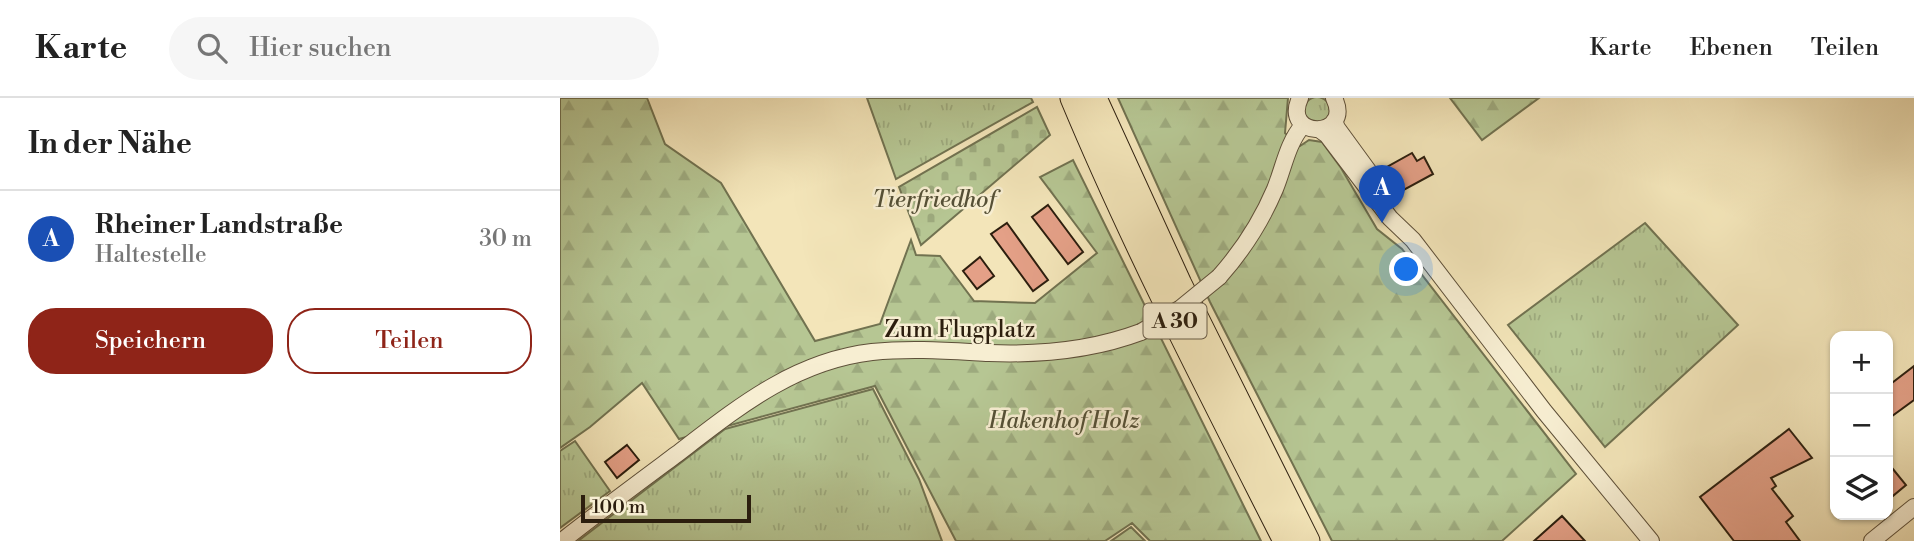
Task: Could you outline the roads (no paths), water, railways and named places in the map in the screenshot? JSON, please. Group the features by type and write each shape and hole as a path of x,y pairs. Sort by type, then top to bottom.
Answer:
{"highway":[{"name":"A 30","path":"1072,98 1139,245 1285,541"},
{"name":"A 30","path":"1095,98 1180,284 1308,541"}],"street":[{"path":"1300,98 1297,113 1303,125 1314,130 1327,126"},
{"path":"1334,98 1338,108 1327,126 1327,135 1390,218 1413,240 1544,411 1651,541"},
{"name":"Zum Flugplatz","path":"562,541 722,420 786,378 807,368 870,352 941,349 991,353 1074,349 1141,332 1181,308 1219,277 1248,241 1264,214 1290,144 1303,125"},
{"path":"1872,541 1914,507"}],"place":[{"name":"Rheiner Landstraße","path":"1382,223"}],"park label":[{"name":"Tierfriedhof","path":"934,199"},
{"name":"Hakenhof Holz","path":"1064,420"}]}
